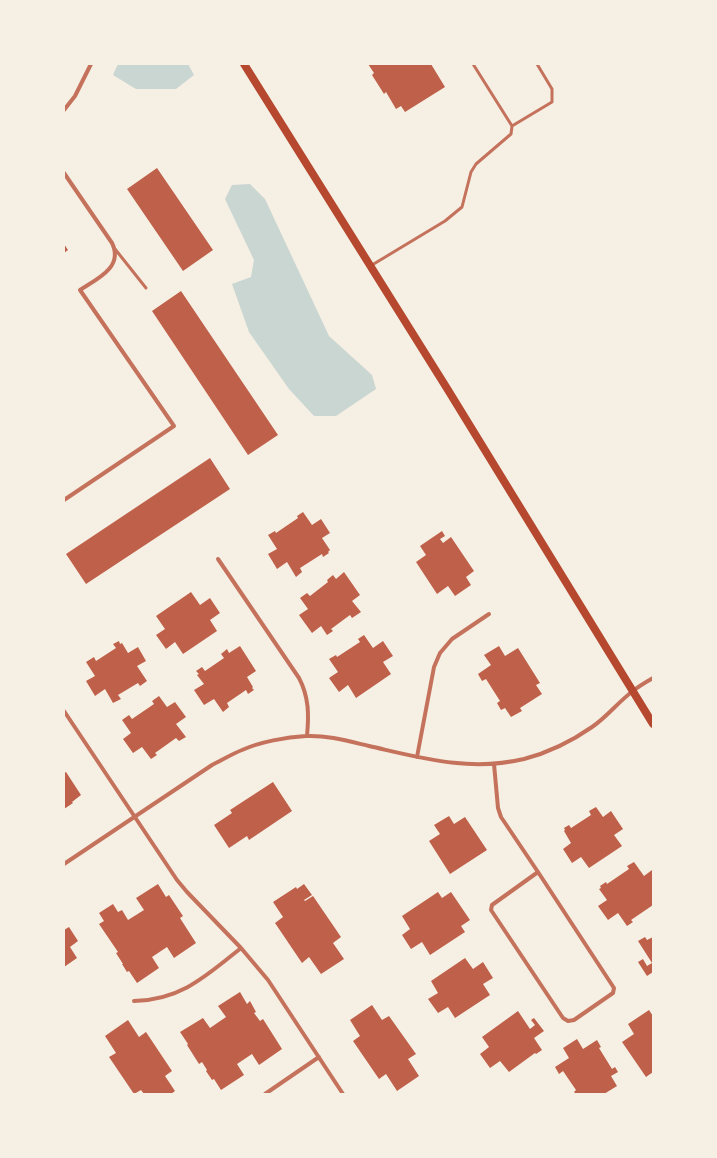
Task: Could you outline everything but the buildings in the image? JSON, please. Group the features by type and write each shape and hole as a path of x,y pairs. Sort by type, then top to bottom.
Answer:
{"main road":[{"path":"244,64 456,403 653,724"}],"street":[{"path":"64,110 74,96 91,64"},
{"path":"64,173 112,243 115,250 115,259 109,270 80,290 174,426 64,500"},
{"path":"218,559 300,678 308,704 307,736"},
{"path":"417,757 434,667 440,653 452,639 489,614"},
{"path":"64,864 212,765 235,753 268,741 307,736 341,739 438,762 456,764 494,764 541,754 575,738 593,726 633,691 653,678"},
{"path":"64,711 183,887 241,948 268,980 343,1094"},
{"path":"494,764 498,808 501,816 538,872 614,988 613,993 574,1020 568,1021 563,1018 491,910 492,905 538,872"},
{"path":"134,1001 151,1000 188,988 210,973 241,948"},
{"path":"265,1094 319,1057"}],"lane":[{"path":"370,266 446,221 462,207 471,172 476,164 511,134 512,126 473,64"},
{"path":"512,126 552,102 552,89 537,64"},
{"path":"115,250 146,288"}],"shaded area":[{"path":"118,64 188,64 194,75 176,89 136,89 113,75"},
{"path":"250,184 265,199 329,336 372,375 376,389 336,416 314,416 289,389 249,332 232,284 251,277 254,260 225,199 232,185"}]}
